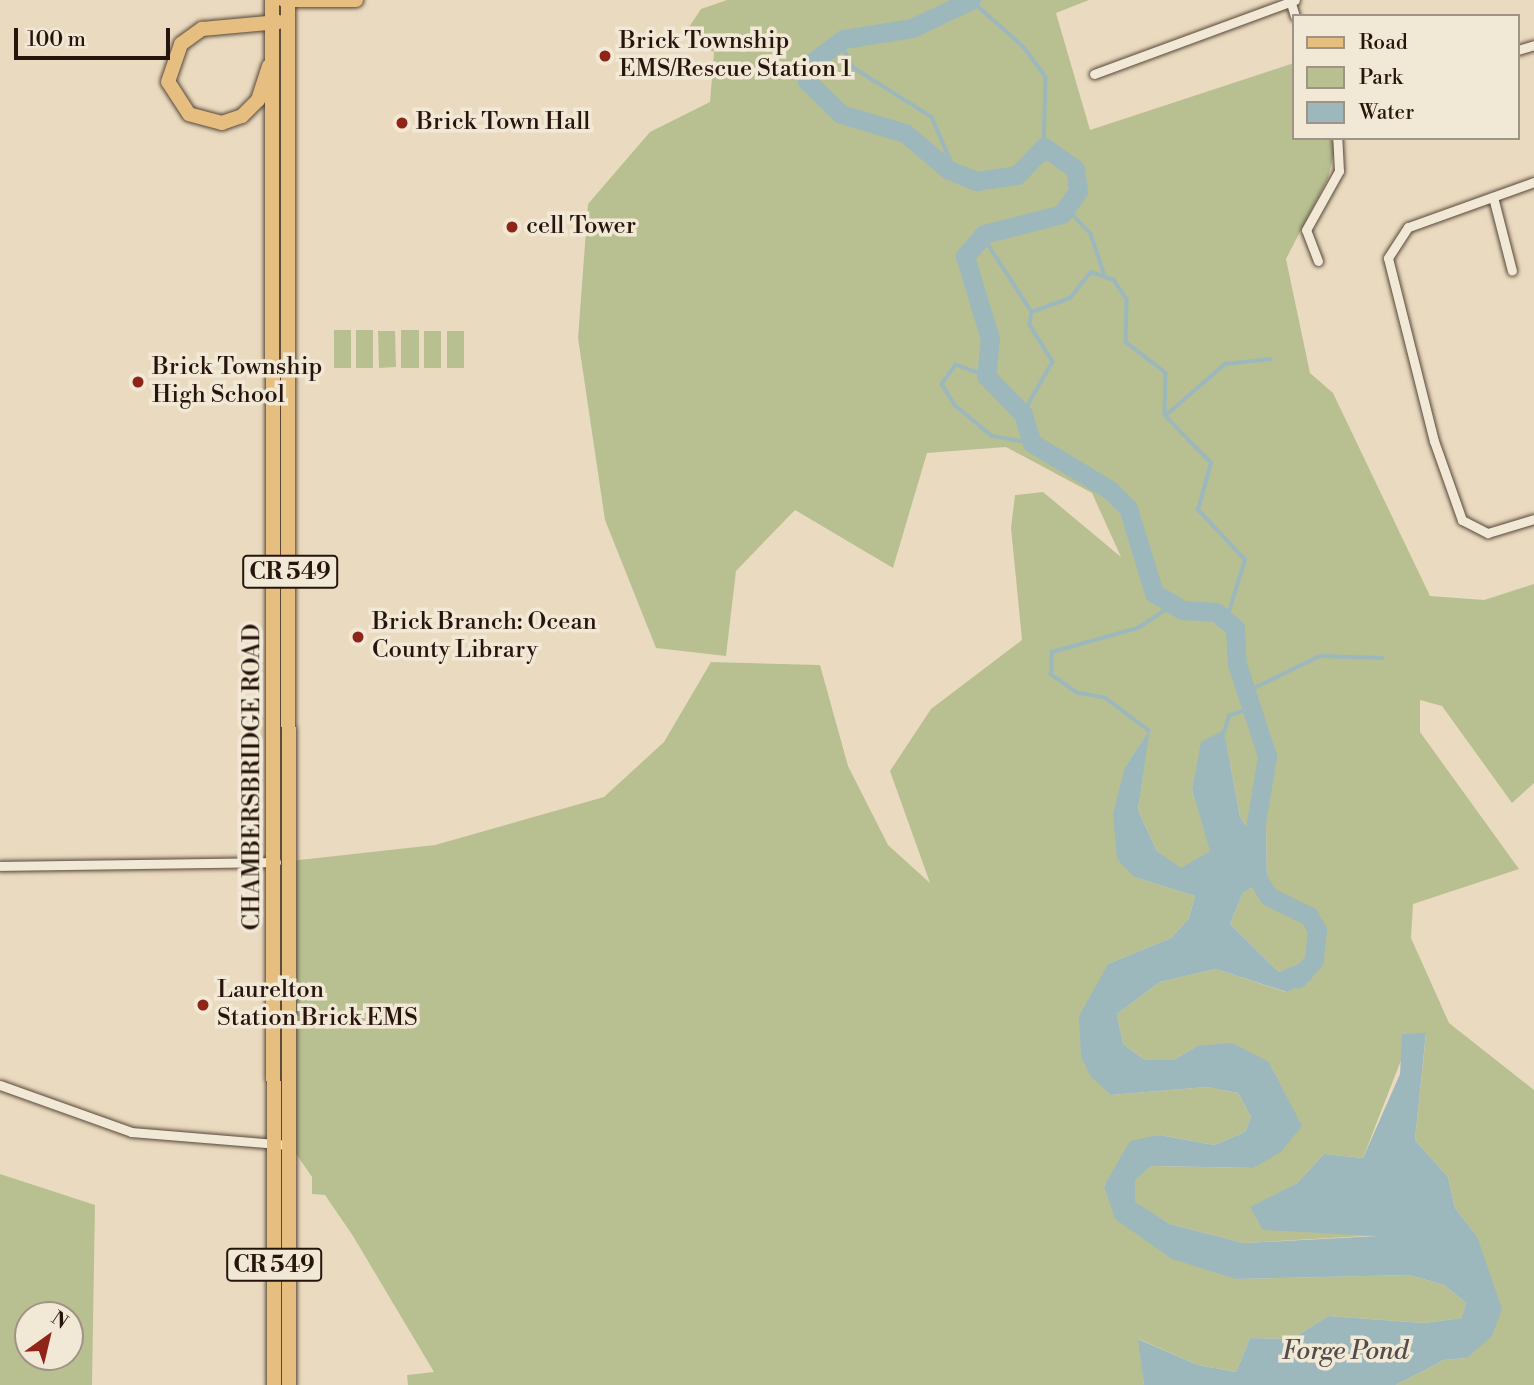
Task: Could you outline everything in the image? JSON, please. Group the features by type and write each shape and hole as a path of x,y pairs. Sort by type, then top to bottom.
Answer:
{"main road":[{"name":"CHAMBERSBRIDGE ROAD","path":"272,0 276,862 274,1385"},
{"name":"CHAMBERSBRIDGE ROAD","path":"287,0 289,1385"},
{"path":"287,0 356,0"},
{"path":"273,52 258,100 233,120 199,120 172,92 172,59 191,36 226,23 289,22"}],"street":[{"path":"1094,74 1292,1"},
{"path":"1318,261 1306,230 1339,171 1337,140"},
{"path":"1534,182 1408,227 1388,258 1434,441 1462,520 1488,533 1534,519"},
{"path":"1493,197 1512,271"},
{"path":"0,866 276,862"},
{"path":"0,1085 131,1132 290,1145"}],"green space":[{"path":"727,0 1089,0 1056,13 1090,130 1292,64 1292,140 1332,140 1335,148 1328,178 1286,259 1310,373 1333,393 1430,596 1484,600 1534,584 1534,783 1512,803 1442,706 1420,700 1420,732 1519,869 1413,904 1411,938 1449,1023 1534,1090 1534,1385 1396,1385 1444,1360 1467,1358 1477,1236 1455,1208 1448,1177 1415,1140 1426,1034 1405,1050 1363,1158 1324,1154 1297,1183 1250,1208 1383,1235 1244,1243 1170,1224 1135,1203 1135,1179 1151,1166 1253,1168 1301,1126 1269,1062 1197,1046 1173,1060 1145,1060 1123,1044 1117,1014 1160,982 1216,969 1286,992 1300,966 1279,972 1230,924 1243,893 1267,878 1266,826 1248,828 1240,817 1224,731 1192,790 1211,851 1181,869 1157,851 1138,810 1149,731 1125,767 1134,877 1195,896 1189,918 1171,938 1108,964 1111,1095 1207,1087 1238,1093 1251,1117 1245,1132 1214,1145 1160,1135 1104,1185 1236,1279 1409,1275 1444,1285 1466,1303 1463,1318 1424,1323 1328,1316 1292,1339 1250,1338 1236,1372 1198,1365 1139,1339 1144,1385 408,1385 407,1375 434,1372 353,1236 325,1195 312,1194 312,1177 290,1145 290,861 435,845 604,797 664,742 711,662 820,665 848,766 888,845 930,883 890,771 931,709 1022,640 1011,528 1015,495 1043,492 1121,557 1092,493 1006,447 927,453 893,568 795,510 736,571 726,656 656,648 605,520 578,338 588,204 650,132 710,102 714,52 683,36 701,9"},
{"path":"334,330 351,330 351,368 334,368"},
{"path":"356,330 373,330 373,368 356,368"},
{"path":"401,330 419,330 419,368 401,368"},
{"path":"378,331 395,331 396,367 379,368"},
{"path":"424,331 441,331 441,368 424,368"},
{"path":"447,331 464,331 464,368 447,368"},
{"path":"0,1174 95,1205 92,1385 0,1385"}],"water":[{"name":"Forge Pond","path":"1150,729 1138,810 1157,851 1181,868 1210,851 1192,790 1201,742 1224,730 1240,817 1248,828 1266,825 1267,878 1243,893 1230,924 1279,972 1313,958 1312,979 1287,992 1216,969 1160,982 1117,1014 1123,1044 1145,1060 1173,1060 1197,1046 1232,1043 1269,1062 1302,1126 1281,1152 1253,1168 1151,1166 1135,1180 1135,1202 1170,1224 1244,1243 1377,1236 1263,1230 1250,1207 1297,1183 1324,1154 1363,1158 1400,1074 1402,1034 1426,1033 1415,1140 1448,1177 1455,1208 1477,1236 1502,1309 1492,1336 1467,1358 1444,1360 1396,1385 1144,1385 1138,1339 1198,1365 1236,1372 1250,1338 1292,1339 1328,1316 1424,1323 1462,1318 1466,1303 1444,1285 1409,1275 1236,1279 1172,1259 1115,1219 1104,1186 1130,1141 1160,1135 1214,1145 1245,1132 1251,1117 1238,1093 1207,1087 1111,1095 1091,1077 1081,1057 1079,1016 1108,964 1171,938 1189,918 1195,896 1134,877 1117,859 1113,814 1125,767"}],"waterway":[{"path":"971,0 1024,47 1046,77 1044,147"},
{"path":"971,0 912,28 843,39 812,62 807,81 841,114 905,133 949,170 976,181 1017,175 1044,147 1075,169 1078,191 1062,214 984,234 965,256 990,339 986,376 1023,414 1032,443 1110,490 1128,508 1154,593 1182,610 1216,612 1235,628 1237,664 1267,756 1249,865 1268,896 1309,916 1317,930 1314,960 1297,979"},
{"path":"840,41 854,68 932,117 957,175"},
{"path":"1067,209 1091,234 1104,273"},
{"path":"982,235 1032,312 1030,325 1053,362 1023,414"},
{"path":"1032,312 1070,298 1091,272 1114,280 1127,299 1126,342 1166,373 1165,415"},
{"path":"1227,618 1245,560 1198,510 1211,463 1165,416 1225,364 1271,359"},
{"path":"986,376 956,365 942,384 955,405 992,436 1032,443"},
{"path":"1149,731 1105,698 1077,693 1051,675 1052,652 1138,628 1173,605"},
{"path":"1244,693 1320,656 1382,658"},
{"path":"1224,732 1229,716 1250,708"}],"place":[{"name":"Brick Township EMS/Rescue Station 1","path":"605,56"},
{"name":"Brick Town Hall","path":"402,123"},
{"name":"cell Tower","path":"512,227"},
{"name":"Brick Township High School","path":"138,382"},
{"name":"Brick Branch: Ocean County Library","path":"358,637"},
{"name":"Laurelton Station Brick EMS","path":"203,1005"}]}
